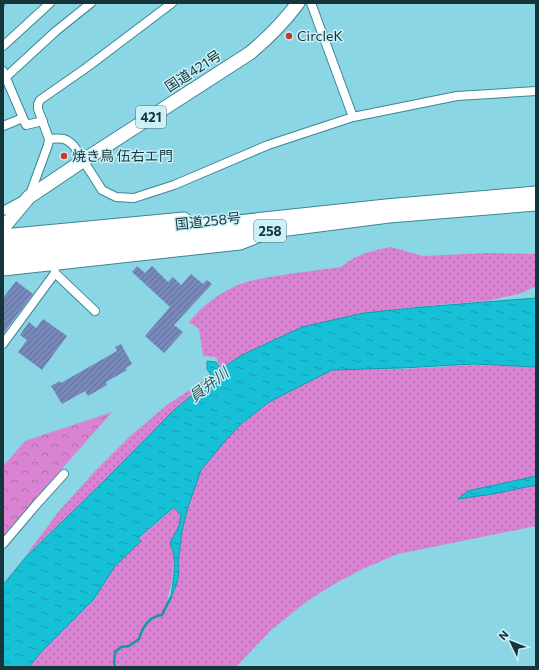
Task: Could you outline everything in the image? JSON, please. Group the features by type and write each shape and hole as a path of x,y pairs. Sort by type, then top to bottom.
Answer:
{"highway":[{"name":"国道421号","path":"3,228 30,197 84,160 250,53 285,21 298,3"},
{"name":"国道258号","path":"3,247 463,198 536,193"},
{"name":"国道258号","path":"3,258 272,230 388,216 536,204"},
{"path":"3,236 279,210 320,213"},
{"path":"3,268 54,268 240,243 272,230"}],"street":[{"path":"3,46 50,3"},
{"path":"43,121 26,125 4,74 92,3"},
{"path":"3,211 30,197 48,145 49,139 38,109 40,100 86,68 172,3"},
{"path":"311,3 353,117"},
{"path":"49,139 63,138 68,140 84,160 102,190 116,197 134,198 174,185 268,145 353,117 457,96 536,91"},
{"path":"3,126 23,118"},
{"path":"3,344 54,268 95,311"},
{"path":"3,544 64,474"}],"green space":[{"path":"391,247 423,256 488,253 536,254 536,287 522,293 487,301 422,306 364,313 302,327 242,355 221,369 216,357 203,356 199,329 189,322 200,310 219,295 241,284 259,279 341,267 358,256"},
{"path":"474,365 536,367 536,526 398,554 365,568 334,584 306,602 271,630 236,667 29,667 42,651 95,599 115,566 141,541 139,538 175,507 181,515 179,526 170,543 174,551 174,559 172,581 167,600 171,598 179,577 178,563 182,532 188,507 201,470 225,441 241,425 269,402 332,370 402,369"},
{"path":"205,380 205,384 174,410 107,478 24,558 59,511 97,469 128,438 168,404"},
{"path":"112,412 3,536 3,466 25,441"}],"water":[{"name":"員弁川","path":"536,298 536,367 474,364 332,370 269,402 241,424 201,470 188,507 182,531 178,576 171,597 174,576 174,555 170,543 179,526 181,515 174,507 138,538 141,541 115,566 94,599 42,651 29,667 3,667 3,585 25,558 174,410 206,384 206,380 211,375 207,369 207,361 216,362 221,369 242,355 302,327 364,313"},
{"path":"536,476 536,485 493,494 458,499 468,491"}],"building":[{"path":"137,266 145,273 152,266 168,282 173,277 181,285 191,274 203,284 207,280 212,284 174,325 183,332 164,353 145,336 170,307 132,272"},
{"path":"16,281 33,294 3,334 3,298"},
{"path":"43,319 67,336 42,370 18,352 27,340 20,335 29,322 36,328"},
{"path":"121,344 132,364 126,368 127,370 106,382 107,385 88,396 85,391 62,404 51,386 60,381 61,383 117,351 115,347"}],"waterway":[{"path":"115,667 115,652 121,647 129,646 139,639 147,623 153,618 162,615 171,597"}],"place":[{"name":"CircleK","path":"289,36"},
{"name":"焼き鳥 伍右エ門","path":"64,156"}]}
